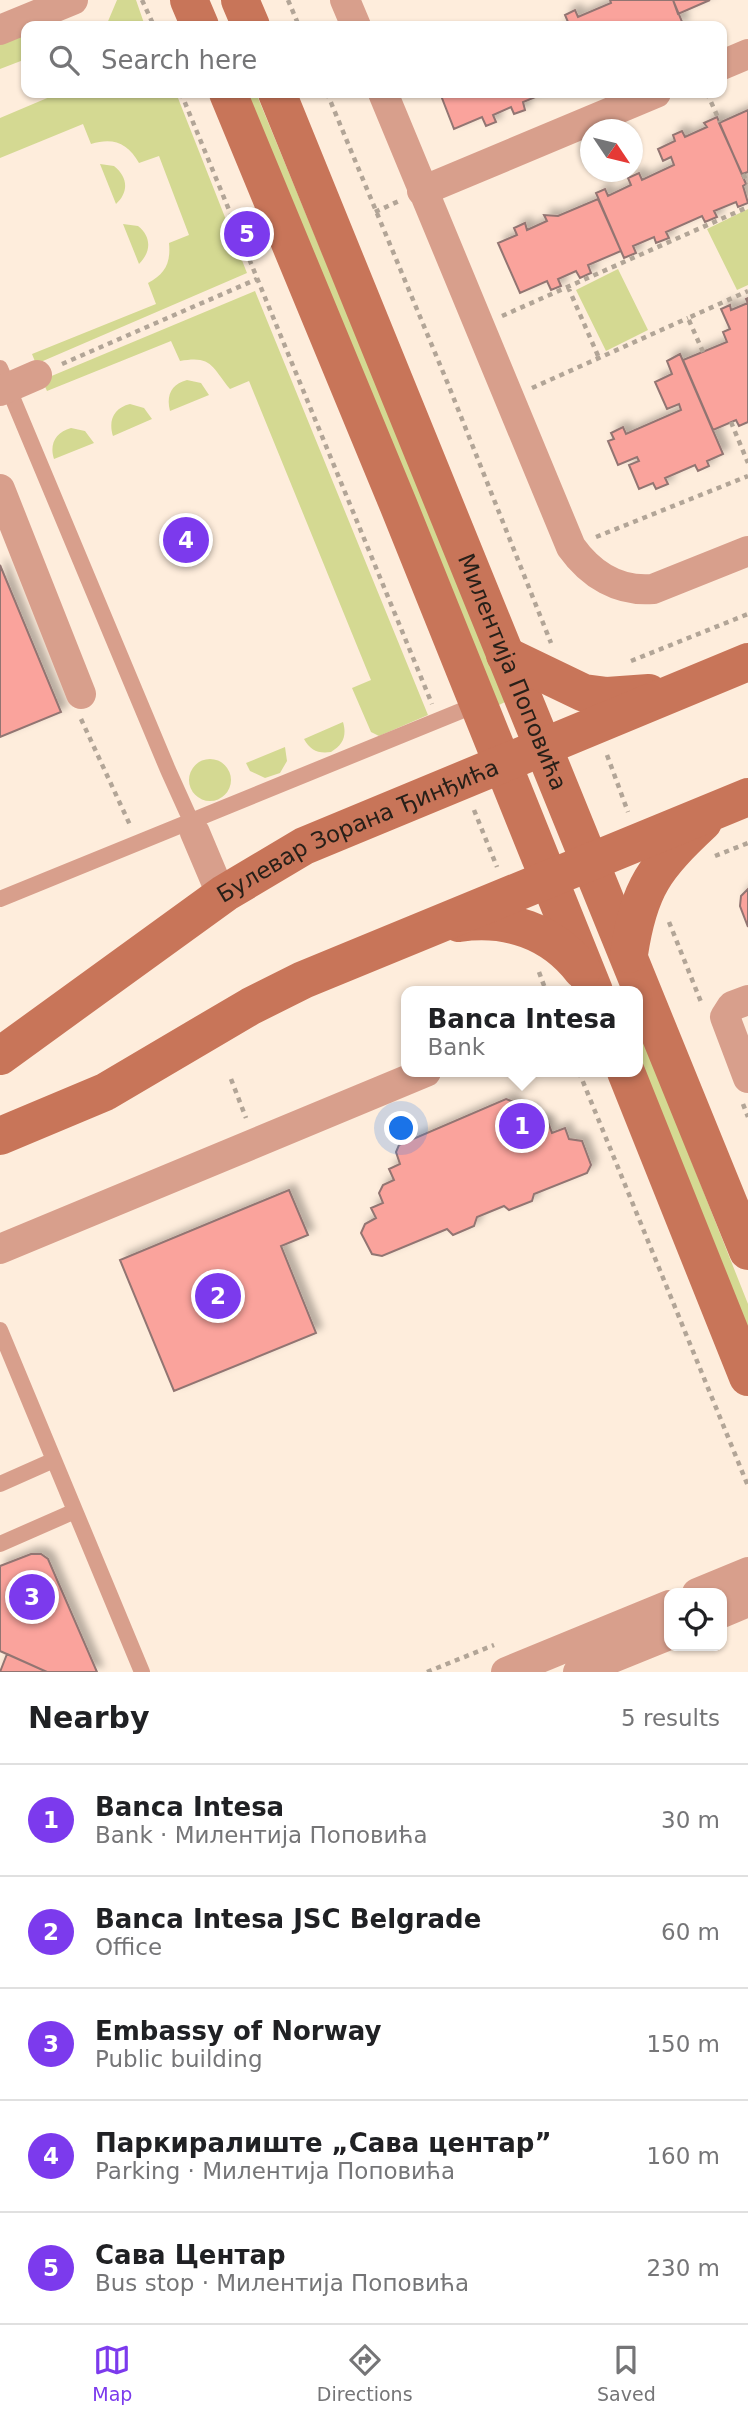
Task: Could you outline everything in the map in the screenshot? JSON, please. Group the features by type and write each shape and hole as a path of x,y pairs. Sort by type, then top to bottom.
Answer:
{"street":[{"path":"22,21 73,0"},
{"path":"189,0 198,21"},
{"path":"240,0 249,21"},
{"path":"345,0 354,21"},
{"path":"0,30 21,21"},
{"path":"727,63 748,54"},
{"name":"Милентија Поповића","path":"230,98 591,984"},
{"name":"Милентија Поповића","path":"279,98 542,748 642,986"},
{"path":"385,98 571,547 592,572 618,585 638,590 653,589 748,551"},
{"path":"422,191 644,98"},
{"path":"0,391 43,372"},
{"path":"0,489 79,702"},
{"path":"505,655 572,689 591,695 676,692"},
{"name":"Булевар Зорана Ђинђића","path":"0,1056 222,895 304,846 748,662"},
{"path":"0,1136 105,1092 275,994 732,804"},
{"path":"629,954 634,922 643,893 653,874 681,842 732,804"},
{"path":"422,931 471,921 516,925 557,944 574,960 591,984"},
{"name":"Милентија Поповића","path":"643,989 748,1251"},
{"path":"740,1003 726,1014 725,1021 748,1078"},
{"path":"0,1249 414,1077"},
{"path":"628,1077 748,1377"},
{"path":"709,1588 748,1572"},
{"path":"727,1611 748,1602"},
{"path":"506,1672 664,1607"},
{"path":"578,1672 664,1636"}],"lane":[{"path":"0,368 167,770 191,821 201,829 222,895"},
{"path":"0,899 478,704"},
{"path":"0,1330 142,1672"},
{"path":"0,1484 54,1460"},
{"path":"0,1544 75,1511"}],"path":[{"path":"142,0 152,21"},
{"path":"288,0 297,21"},
{"path":"183,98 439,720"},
{"path":"329,98 552,644 560,652"},
{"path":"709,98 720,122"},
{"path":"743,174 748,183"},
{"path":"522,308 748,207"},
{"path":"43,372 257,279"},
{"path":"568,287 599,358"},
{"path":"558,376 748,291"},
{"path":"688,318 703,352"},
{"path":"731,422 748,463"},
{"path":"571,547 748,476"},
{"path":"629,662 748,614"},
{"path":"79,702 138,842"},
{"path":"596,725 639,842"},
{"path":"463,780 508,896"},
{"path":"581,1077 748,1486"},
{"path":"231,1079 256,1143"}],"green space":[{"path":"117,0 136,0 143,21 108,21"},
{"path":"21,33 21,61 0,69 0,41"},
{"path":"47,98 178,98 247,273 36,364 32,354 156,304 148,283 166,267 169,243 189,235 159,156 139,163 125,146 119,143 106,141 91,144 83,124 0,158 0,118"},
{"path":"242,98 258,98 507,701 493,708"},
{"path":"100,164 114,166 124,180 125,190 116,204"},
{"path":"748,209 748,285 737,290 707,229"},
{"path":"123,224 138,226 148,240 148,250 139,264"},
{"path":"618,269 648,330 606,351 576,290"},
{"path":"255,291 428,715 379,736 371,732 352,688 371,680 249,381 230,389 215,369 205,361 180,361 171,341 47,391 42,380"},
{"path":"187,380 201,383 209,395 170,411 171,391 177,384"},
{"path":"130,404 144,408 152,419 113,436 111,425 116,412"},
{"path":"71,428 85,431 94,443 54,459 52,448 55,439 61,432"},
{"path":"343,722 343,740 331,752 315,750 304,739"},
{"path":"285,747 287,761 280,773 265,778 250,771 246,763"},
{"path":"210,759 225,765 231,780 225,795 210,801 195,795 189,780 195,765"},
{"path":"643,1039 748,1304 748,1352 640,1077 643,1077"}],"building":[{"path":"610,0 673,0 682,21 568,21 565,15 575,10 578,17 611,3"},
{"path":"673,0 710,0 678,14"},
{"path":"442,98 533,98 523,102 525,110 514,114 511,107 493,115 496,122 486,126 482,117 454,129"},
{"path":"748,110 748,172 742,174 719,123"},
{"path":"717,117 746,184 743,186 748,203 738,207 736,202 714,211 717,217 705,222 702,216 666,232 669,238 656,243 654,237 633,246 636,253 624,258 596,193 605,189 608,196 631,185 630,182 643,182 643,180 674,165 671,157 663,161 658,149 675,141 673,135 682,131 685,137 707,127 704,123"},
{"path":"598,199 621,251 588,265 591,273 580,278 576,271 558,279 561,286 551,290 547,281 520,293 498,243 517,235 514,228 525,223 527,230 547,221 544,215 558,216"},
{"path":"748,303 748,422 739,426 736,420 713,430 683,360 727,342 723,332 730,329 721,309 730,305 731,310"},
{"path":"680,354 723,454 707,461 709,466 698,471 695,465 665,478 668,484 656,489 653,483 639,489 629,465 639,461 637,457 618,465 608,441 614,439 611,433 623,427 626,434 681,410 679,404 667,409 655,382 672,374 667,361"},
{"path":"0,565 61,712 0,737"},
{"path":"748,889 748,927 740,906 741,896"},
{"path":"506,1099 514,1102 519,1114 531,1109 535,1121 541,1119 548,1122 552,1133 565,1128 569,1139 582,1141 591,1165 587,1173 534,1194 532,1201 509,1210 504,1206 477,1217 474,1226 453,1235 447,1229 382,1256 372,1254 361,1233 365,1224 376,1218 371,1208 383,1203 379,1193 383,1185 394,1180 389,1169 400,1164 396,1152 399,1145"},
{"path":"289,1190 308,1235 281,1246 316,1333 174,1391 120,1260"},
{"path":"31,1554 41,1554 48,1559 97,1672 47,1672 0,1651 0,1566"},
{"path":"7,1654 47,1672 0,1672"}],"place":[{"name":"Сава Центар","path":"247,234"},
{"name":"Паркиралиште „Сава центар”","path":"186,540"},
{"name":"Banca Intesa","path":"522,1126"},
{"name":"Banca Intesa JSC Belgrade","path":"218,1296"},
{"name":"Embassy of Norway","path":"32,1597"}]}
